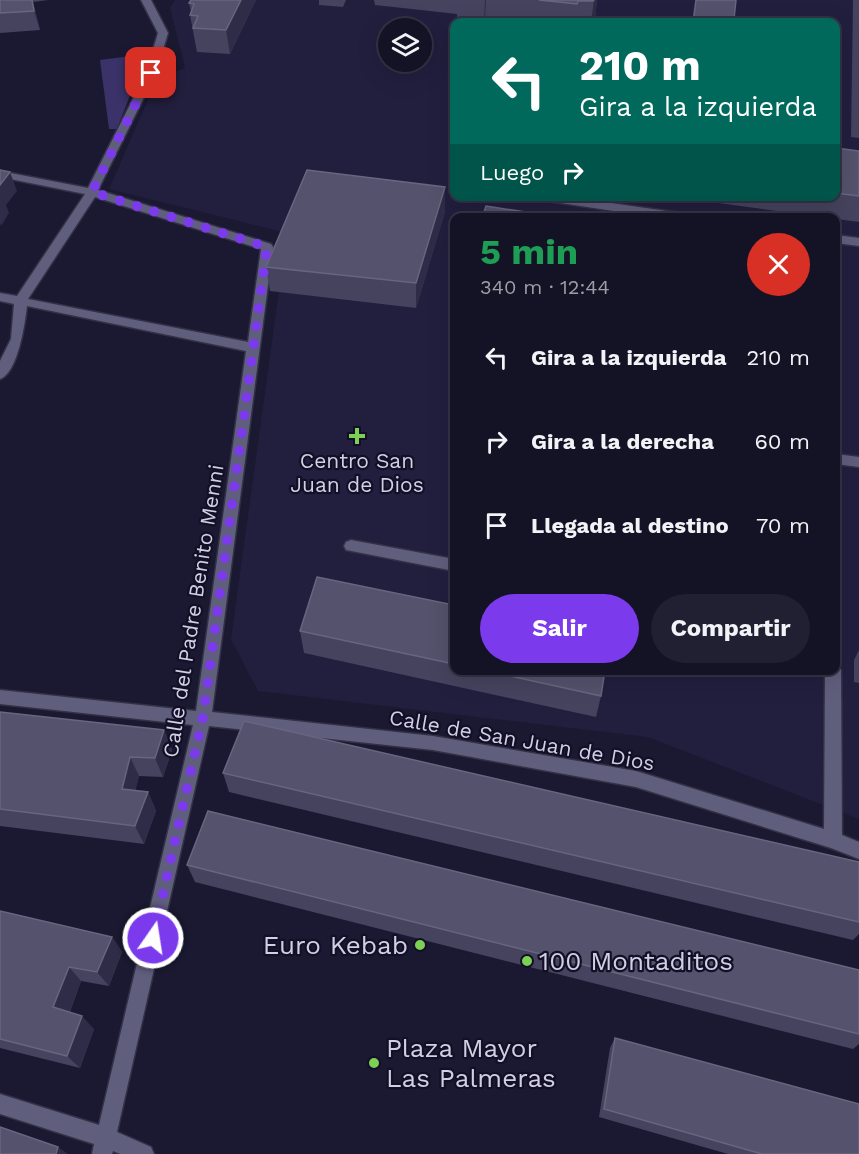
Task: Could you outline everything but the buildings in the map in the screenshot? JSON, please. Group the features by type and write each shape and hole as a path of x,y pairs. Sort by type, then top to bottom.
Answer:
{"street":[{"path":"0,374 17,339 21,300 92,192 151,73 163,33 146,0"},
{"path":"0,174 92,192"},
{"name":"Calle del Padre Benito Menni","path":"92,192 267,247 203,717 105,1146"},
{"path":"564,201 637,213"},
{"path":"840,240 859,242"},
{"path":"0,297 254,348"},
{"path":"840,460 859,462"},
{"path":"351,546 450,563"},
{"path":"833,675 833,840"},
{"name":"Calle de San Juan de Dios","path":"0,697 433,743 636,779 833,840 859,851"},
{"path":"0,1104 105,1146 144,1154"}],"shaded area":[{"name":"Centro San Juan de Dios","path":"175,0 859,0 859,819 648,737 258,691 231,639 287,233 109,189 157,79 185,68 170,8"},
{"path":"146,54 117,129 109,129 100,60"}],"place":[{"name":"Centro San Juan de Dios","path":"357,436"},
{"name":"Euro Kebab","path":"420,945"},
{"name":"100 Montaditos","path":"527,961"},
{"name":"Plaza Mayor Las Palmeras","path":"374,1063"}],"route":[{"path":"151,73 92,192 267,247 203,717 153,938"}]}
